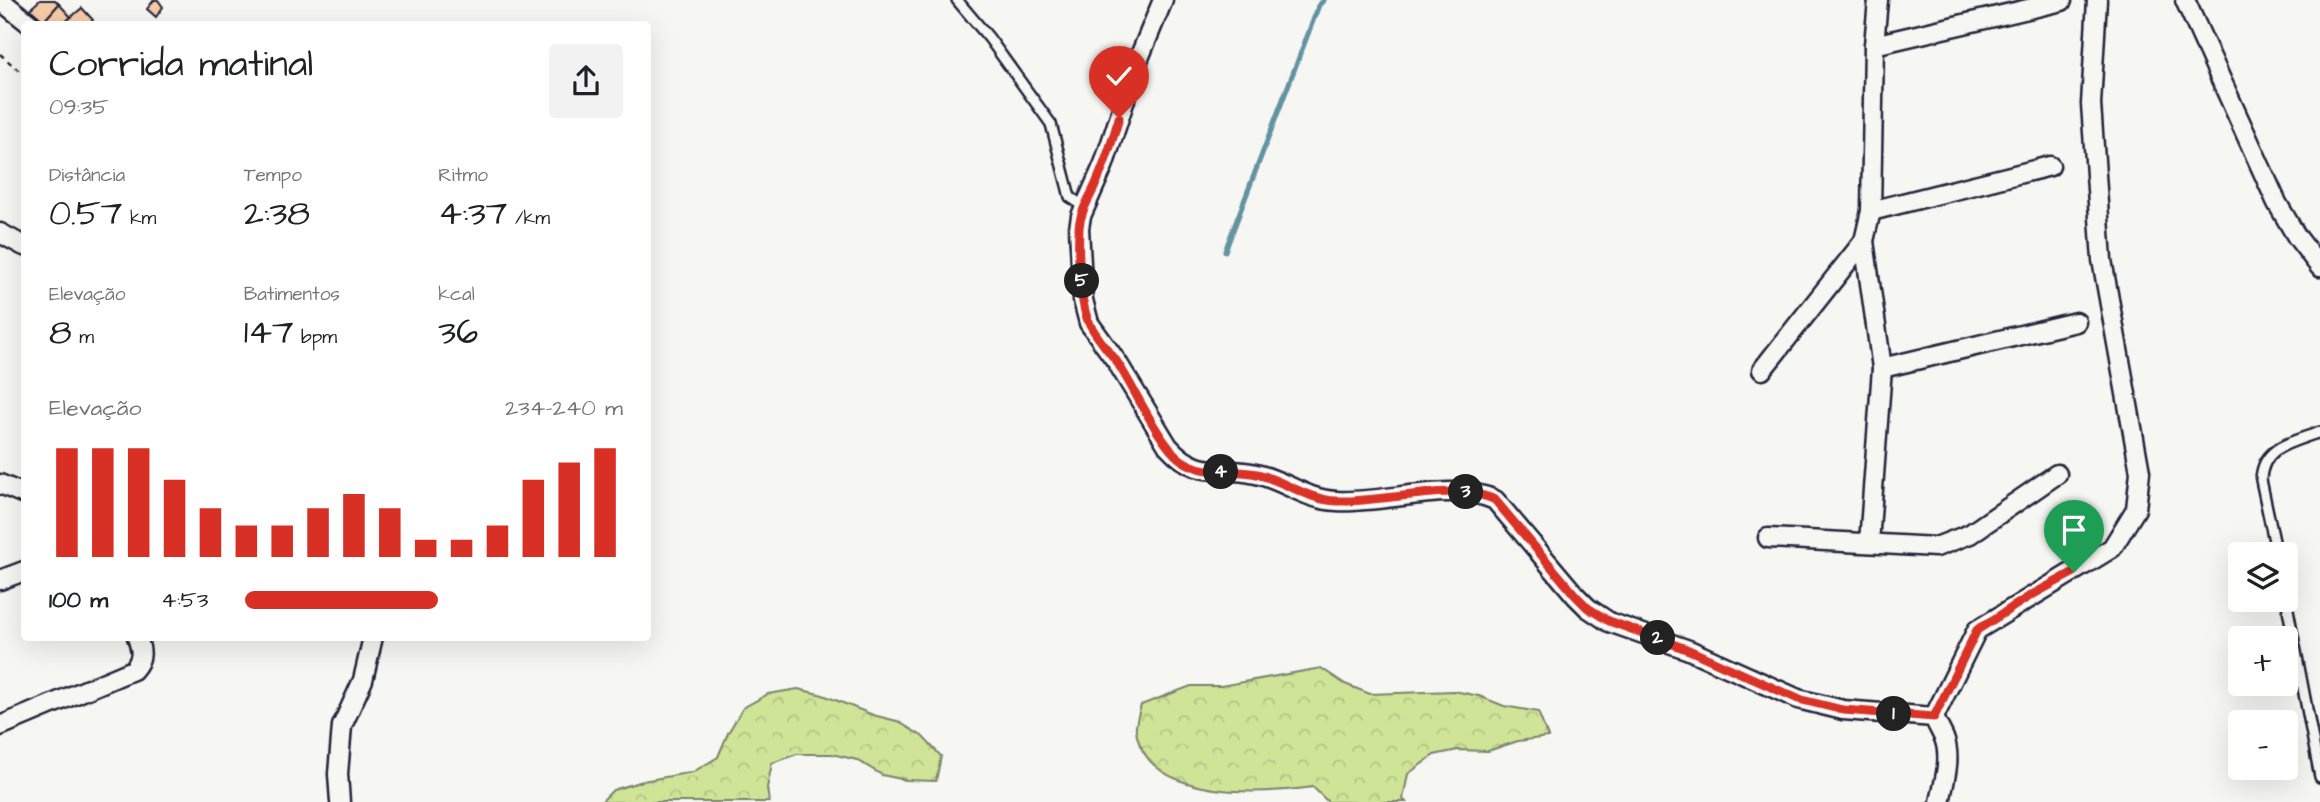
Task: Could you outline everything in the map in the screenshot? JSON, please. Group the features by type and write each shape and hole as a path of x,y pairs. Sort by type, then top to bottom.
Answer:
{"street":[{"path":"0,0 26,21"},
{"path":"1163,0 1137,63 1079,228 1086,316 1168,446 1179,459 1209,471 1255,474 1308,496 1338,501 1458,492 1486,495 1495,500 1588,608 1609,621 1689,650 1798,699 1843,710 1934,717"},
{"path":"1869,543 1882,368 1864,242 1871,211 1874,45 1878,0"},
{"path":"1940,802 1948,764 1947,750 1934,717 1977,630 2112,548 2136,509 2140,472 2102,260 2091,104 2097,0"},
{"path":"2185,0 2277,203 2297,237 2320,267"},
{"path":"1874,45 2062,1"},
{"path":"1871,211 2050,166"},
{"path":"0,233 21,244"},
{"path":"1762,370 1864,242"},
{"path":"1882,368 2076,322"},
{"path":"1768,538 1936,547 1970,534 2057,474"},
{"path":"0,484 21,493"},
{"path":"0,726 133,670 140,662 138,641"},
{"path":"340,802 338,774 342,726 363,680 372,641"}],"lane":[{"path":"957,0 989,38 1051,124 1069,197 1085,207"},
{"path":"2274,542 2261,470 2269,454 2286,444 2320,432"},
{"path":"2288,612 2320,777"}],"path":[{"path":"0,54 21,72"}],"green space":[{"path":"1321,668 1345,684 1370,694 1454,691 1479,696 1504,706 1538,712 1548,737 1518,741 1488,751 1458,750 1434,755 1408,774 1403,799 1406,802 1328,802 1313,787 1265,791 1210,788 1184,782 1161,771 1145,754 1136,731 1141,705 1191,686 1221,686"},
{"path":"798,689 897,721 922,736 941,756 936,781 906,780 882,775 857,760 832,754 797,754 772,763 767,788 769,802 601,802 613,790 643,781 693,772 718,757 743,708 768,694"}],"building":[{"path":"40,0 55,0 59,4 44,21 30,9"},
{"path":"154,0 158,0 163,7 156,17 147,9"},
{"path":"59,4 71,17 66,21 44,21"},
{"path":"82,8 93,20 92,21 67,21"}],"waterway":[{"path":"1225,251 1319,5 1324,0"}],"route":[{"path":"1119,118 1098,179 1081,216 1080,260 1084,308 1089,323 1117,362 1168,446 1179,459 1194,467 1209,471 1255,474 1308,496 1338,501 1458,492 1486,495 1495,500 1576,596 1597,615 1689,650 1786,695 1843,710 1934,717 1977,630 2074,572"}]}
